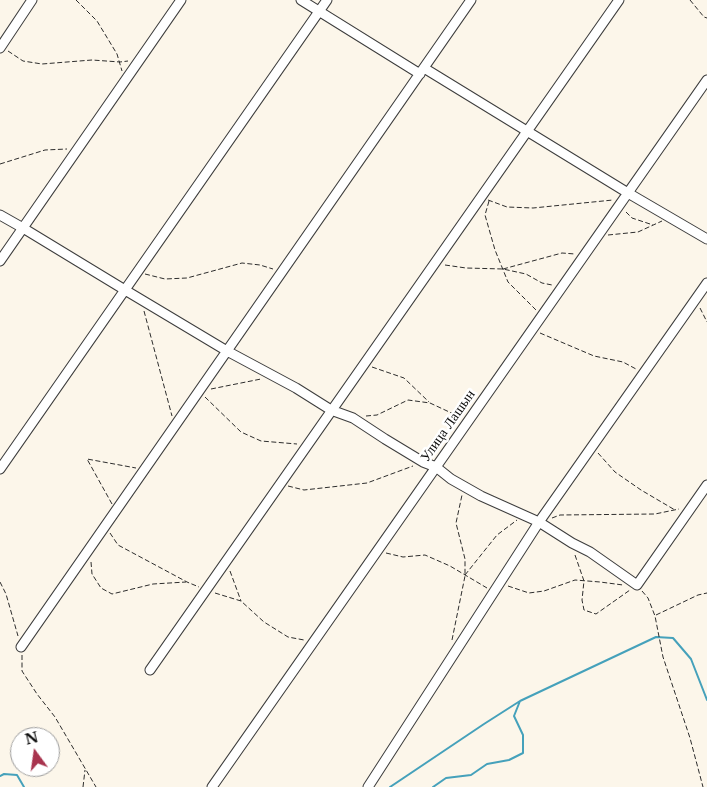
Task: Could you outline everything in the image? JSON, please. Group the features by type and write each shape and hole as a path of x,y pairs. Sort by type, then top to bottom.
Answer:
{"street":[{"path":"0,47 32,0"},
{"path":"0,261 181,0"},
{"path":"301,0 527,131 626,196 707,239"},
{"path":"0,469 327,0"},
{"path":"21,647 471,0"},
{"path":"150,670 618,0"},
{"name":"Улица Лашын","path":"212,787 707,80"},
{"path":"0,215 227,351 296,388 331,410 353,418 385,439 436,467 464,487 539,522 590,552 637,585 707,484"},
{"path":"368,787 539,522 707,283"}],"path":[{"path":"76,0 97,20 117,54 125,81"},
{"path":"690,0 707,18"},
{"path":"0,47 23,60 42,64 92,60 120,62 140,60"},
{"path":"0,164 45,150 78,149"},
{"path":"542,316 508,282 495,250 485,215 489,200 507,207 533,208 626,196 624,210 632,218 653,225"},
{"path":"598,236 638,232 670,218"},
{"path":"503,269 562,253 584,255"},
{"path":"137,272 165,279 187,278 242,263 260,265 282,272"},
{"path":"434,264 466,268 503,269 526,274 542,282 562,287"},
{"path":"697,298 702,314 707,322"},
{"path":"142,300 175,426"},
{"path":"532,330 594,356 623,362 644,374"},
{"path":"364,364 404,378 430,403"},
{"path":"199,391 274,376"},
{"path":"199,391 241,432 261,441 307,445"},
{"path":"353,418 377,415 408,400 430,403 468,421"},
{"path":"592,448 615,472 641,490 676,510"},
{"path":"116,511 87,459 145,470"},
{"path":"280,483 304,490 367,483 424,462"},
{"path":"451,647 465,576 465,559 456,523 464,487"},
{"path":"539,522 560,515 655,514 691,507"},
{"path":"465,576 497,535 523,516"},
{"path":"572,543 584,581 582,600 584,610 596,614 637,585"},
{"path":"90,549 92,574 100,588 112,594 153,584 187,582"},
{"path":"378,551 403,557 425,555 450,566 494,592"},
{"path":"226,561 241,601"},
{"path":"500,583 529,594 575,580 637,585 648,598 655,616 663,657 690,738 703,787"},
{"path":"0,582 6,594 21,647 22,670 37,694 55,717 96,787"},
{"path":"655,616 698,595 707,593"},
{"path":"83,787 85,768"}],"waterway":[{"path":"390,787 520,701 656,637 673,638 691,659 707,700"},
{"path":"433,787 446,778 471,775 487,764 509,760 523,753 523,735 514,716 520,701"},
{"path":"0,776 4,774 17,775 24,787"}]}
